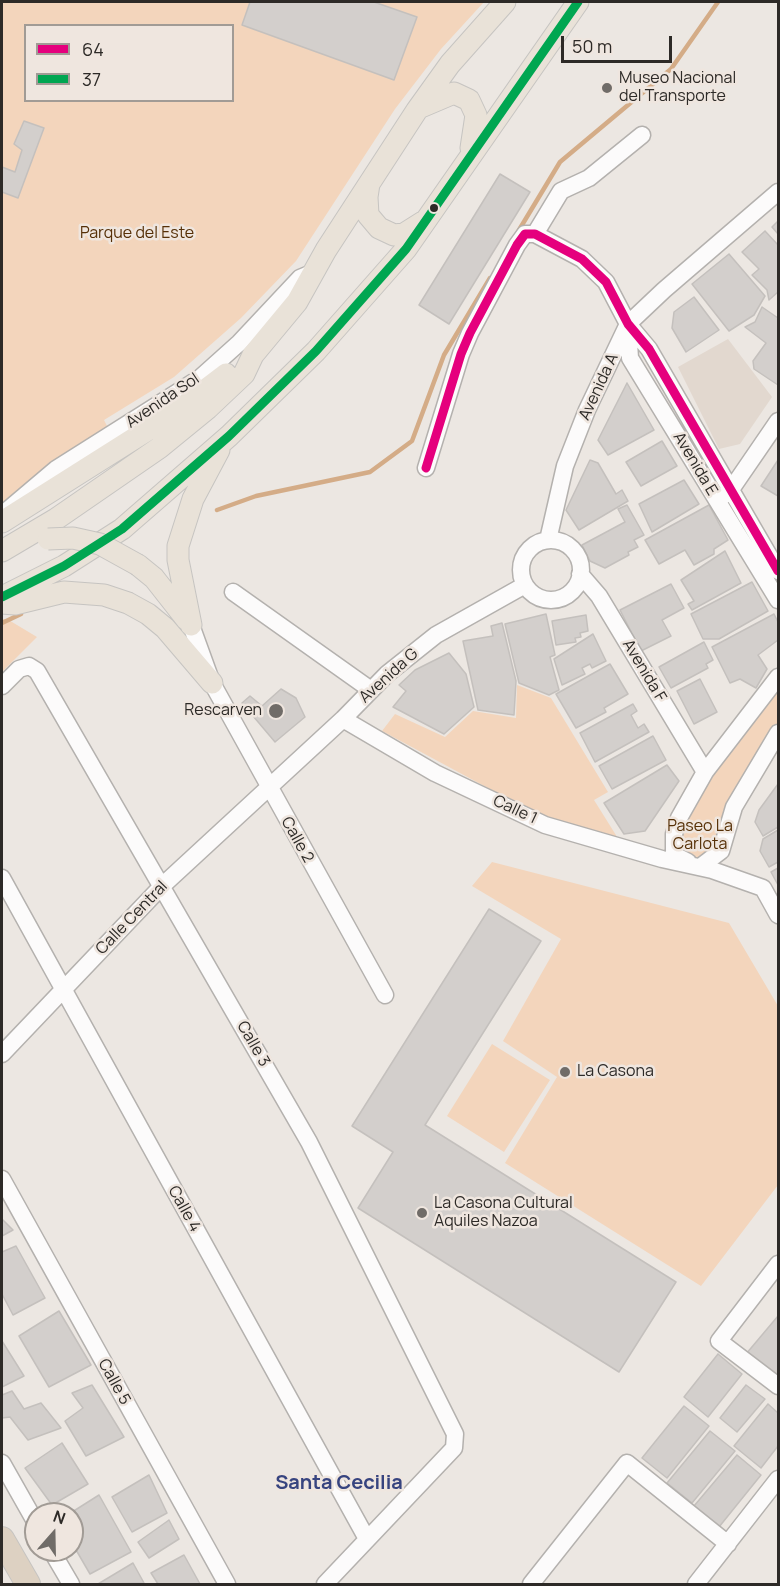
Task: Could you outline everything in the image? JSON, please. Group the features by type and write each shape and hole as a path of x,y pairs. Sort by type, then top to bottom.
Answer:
{"highway":[{"path":"2,1539 28,1584"}],"main road":[{"name":"Avenida Sol","path":"6,549 56,519 159,448 208,408 244,374 253,355 297,302 312,272 417,110 450,64 505,2"},
{"path":"2,597 94,548 122,529 229,436 316,351 383,278 578,2"},
{"path":"417,110 436,99 454,93 469,100 476,114 470,155"},
{"path":"369,183 368,215 379,228 394,235 404,234 424,222"},
{"name":"Avenida Sol","path":"2,522 176,412 214,384 236,363 253,355"},
{"path":"191,625 178,560 178,546 194,499 229,436"},
{"path":"6,549 48,539 73,538 100,544 138,565 154,578 191,625"},
{"path":"2,603 15,604 64,592 104,595 128,603 148,614 165,628 212,683"}],"street":[{"path":"426,468 461,354 517,245 525,234 535,234 561,191 589,178 642,135"},
{"name":"Avenida A","path":"549,540 565,466 587,410 628,324 778,192"},
{"name":"Avenida E","path":"535,234 582,259 598,274 618,301 628,324 630,358 723,495 778,571"},
{"name":"Avenida Sol","path":"2,516 56,469 200,378 256,326 300,278 312,272"},
{"path":"723,495 778,421"},
{"name":"Avenida E","path":"723,495 778,600"},
{"path":"549,540 557,541 573,549 580,565 580,574 573,590 557,599 538,597 525,585 521,575 525,553 535,544 549,540"},
{"name":"Avenida F","path":"580,574 599,596 705,772"},
{"name":"Avenida G","path":"267,787 343,719 387,674 436,635 525,585"},
{"path":"233,592 371,690"},
{"path":"191,625 212,683"},
{"name":"Calle 3","path":"2,686 19,669 29,666 37,670 309,1142 455,1434 454,1448 367,1539"},
{"path":"778,678 705,772 679,818 672,843 676,856 700,867 763,888 778,915"},
{"name":"Calle 2","path":"212,683 267,787 385,995"},
{"name":"Calle 1","path":"343,719 435,773 545,825 662,859 700,867"},
{"path":"700,867 721,851 734,807 778,733"},
{"name":"Calle Central","path":"2,1054 162,886 267,787"},
{"name":"Calle 4","path":"2,878 367,1539"},
{"name":"Calle 5","path":"2,1179 227,1584"},
{"path":"778,1264 719,1341 778,1386"},
{"path":"2,1463 24,1502"},
{"path":"531,1584 627,1463 728,1544"},
{"path":"696,1584 777,1484"},
{"path":"325,1584 367,1539"},
{"path":"58,1562 71,1584"}],"shaded area":[{"path":"728,339 772,397 740,444 719,449 678,367"}],"green space":[{"name":"Parque del Este","path":"2,2 484,2 441,49 395,109 296,261 241,318 174,377 104,420 108,428 2,504"},
{"path":"2,619 7,619 37,637 2,672"},
{"name":"Paseo La Carlota","path":"778,677 778,733 711,861 676,856 679,818"},
{"path":"517,685 551,698 608,792 594,800 619,840 540,816 382,731 395,714 445,737 473,711 516,718"},
{"path":"492,862 729,923 778,1006 778,1185 701,1286 505,1163 557,1077 503,1041 561,939 472,886"},
{"path":"492,1044 550,1080 504,1152 447,1116"}],"building":[{"path":"250,2 374,2 417,17 394,80 242,25"},
{"path":"24,121 44,128 18,198 2,192 2,167 15,172 22,150 14,144"},
{"path":"500,174 530,192 449,324 419,305"},
{"path":"778,221 778,234 772,227"},
{"path":"765,231 778,245 778,292 769,300 767,290 752,275 759,269 742,252"},
{"path":"729,254 765,296 754,315 729,331 692,284"},
{"path":"694,297 719,330 686,352 672,328 674,312"},
{"path":"762,307 778,318 778,385 754,369 753,361 766,343 745,327 755,322"},
{"path":"627,383 654,430 608,455 598,440"},
{"path":"662,441 677,466 641,486 626,462"},
{"path":"590,460 598,463 616,494 622,490 628,501 579,530 566,510"},
{"path":"778,460 778,496 761,486"},
{"path":"684,480 699,504 652,532 639,504"},
{"path":"627,505 644,535 634,540 638,547 628,552 629,555 605,568 590,561 582,545 625,522 618,509"},
{"path":"709,505 728,540 714,549 714,554 694,565 685,550 659,564 645,540"},
{"path":"725,551 741,583 692,610 688,604 694,601 681,580"},
{"path":"752,582 768,611 719,639 703,639 691,614"},
{"path":"671,584 684,608 662,620 671,636 641,651 620,610"},
{"path":"546,614 555,655 550,657 559,690 549,695 519,683 505,624"},
{"path":"774,614 778,622 778,640 758,655 767,669 756,688 740,679 730,683 712,647"},
{"path":"586,615 588,631 580,633 581,637 575,638 576,642 556,645 552,621"},
{"path":"502,623 516,681 514,715 478,710 463,641 493,636 491,626"},
{"path":"593,634 606,661 592,668 590,664 582,668 585,674 562,685 554,659"},
{"path":"704,642 713,660 706,664 708,668 671,688 659,667"},
{"path":"449,653 466,674 474,707 444,734 393,707 406,691 399,685 415,670"},
{"path":"610,664 628,694 604,708 606,712 576,728 556,694"},
{"path":"700,679 717,712 694,724 677,691"},
{"name":"Rescarven","path":"281,689 296,698 305,717 275,742 242,703 250,696 262,706"},
{"path":"633,704 637,711 631,715 638,728 644,724 649,732 595,762 580,733"},
{"path":"653,736 666,760 612,789 599,766"},
{"path":"667,765 679,781 645,831 624,834 604,803"},
{"path":"778,784 778,827 763,836 755,822 759,810"},
{"path":"778,830 778,862 769,867 760,851 763,839"},
{"path":"778,868 778,885 771,872"},
{"path":"489,909 541,941 425,1125 676,1282 619,1372 358,1208 393,1152 352,1126"},
{"path":"2,1219 13,1230 2,1236"},
{"path":"16,1246 45,1298 13,1315 2,1294 2,1252"},
{"path":"59,1311 91,1365 49,1387 19,1336"},
{"path":"778,1316 778,1379 746,1354"},
{"path":"2,1341 24,1376 2,1387"},
{"path":"718,1354 742,1374 708,1417 684,1397"},
{"path":"92,1385 124,1437 86,1456 65,1421 83,1408 72,1393"},
{"path":"746,1385 765,1399 737,1432 720,1418"},
{"path":"12,1391 24,1409 41,1403 61,1428 28,1440 10,1417 2,1418 2,1395"},
{"path":"768,1404 778,1413 778,1446 761,1468 734,1446"},
{"path":"684,1406 709,1426 667,1478 642,1458"},
{"path":"710,1431 735,1451 692,1503 667,1483"},
{"path":"62,1443 88,1484 57,1502 50,1502 25,1468"},
{"path":"737,1455 761,1475 719,1527 694,1506"},
{"path":"149,1475 167,1513 132,1532 112,1497"},
{"path":"99,1495 131,1552 90,1574 83,1562 84,1504"},
{"path":"169,1520 179,1539 149,1558 138,1542"},
{"path":"184,1555 200,1584 158,1584 151,1573"},
{"path":"133,1563 144,1583 98,1584"}],"waterway":[{"path":"519,230 560,162 671,69 718,2"},
{"path":"217,510 256,496 370,472 412,441 444,355 490,278"},
{"path":"2,623 21,614"}],"transit line":[{"name":"37","path":"2,597 64,566 122,529 229,436 316,351 406,249 578,2"},
{"name":"64","path":"426,468 461,354 470,333 517,245 525,234 535,234 582,259 606,282 628,324 649,349 778,571"}],"place":[{"name":"Museo Nacional del Transporte","path":"607,88"},
{"name":"Rescarven","path":"276,711"},
{"name":"La Casona","path":"565,1072"},
{"name":"La Casona Cultural Aquiles Nazoa","path":"422,1213"}],"district":[{"name":"Santa Cecilia","path":"339,1483"}]}
